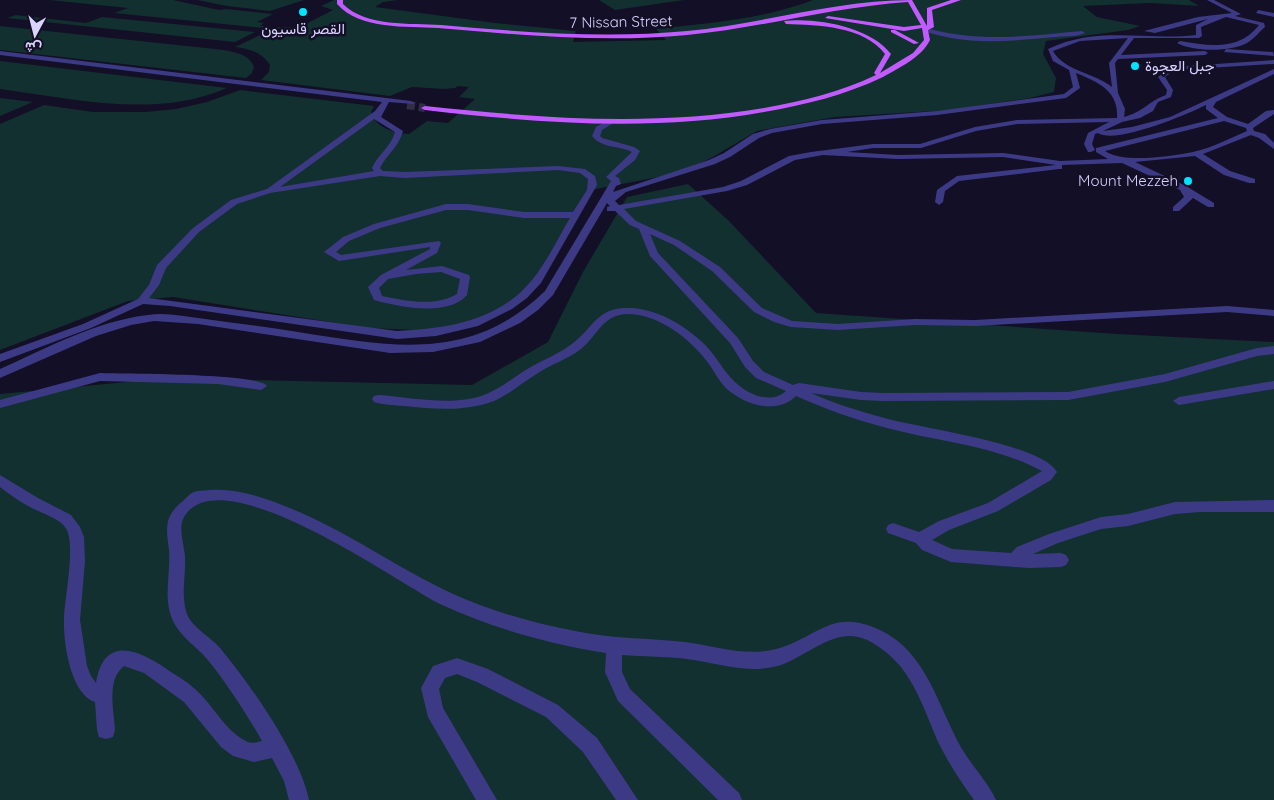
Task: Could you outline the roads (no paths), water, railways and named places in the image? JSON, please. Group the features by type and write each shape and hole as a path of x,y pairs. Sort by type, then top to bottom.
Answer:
{"main road":[{"name":"7 Nissan Street","path":"340,0 340,4 344,9 358,16 373,20 544,35 653,36 688,33 880,1 910,1"},
{"name":"7 Nissan Street","path":"346,0 350,8 356,12 394,21 595,35 634,35 686,31 880,1"},
{"path":"763,21 822,18 879,26 912,29 925,28 931,27 929,9 958,0"},
{"path":"880,1 850,7 838,13 894,26 910,25 912,22"},
{"path":"910,1 916,15 925,28 927,39 922,48 896,69 869,82 826,97 764,111 675,120 611,122 520,118 427,106 577,118 631,118 711,114 757,108 802,99 842,87 877,73 908,54 925,28"},
{"path":"790,14 822,4"},
{"path":"739,25 795,22 851,30 869,38 886,49 888,54 877,73"},
{"path":"879,26 916,43"}],"street":[{"path":"1210,0 1238,14 1265,22"},
{"path":"1258,12 1274,15"},
{"path":"925,28 935,34 964,38 1034,38 1081,33 1155,31 1198,19 1238,14"},
{"path":"1116,92 1055,60 1050,50 1059,44 1088,39 1129,37 1199,36 1198,26 1223,16 1262,24 1262,27 1256,30 1245,42 1230,46 1213,47 1129,37"},
{"path":"1120,120 1121,102 1116,92 1112,63 1118,57 1129,37"},
{"path":"1213,47 1221,50"},
{"path":"1118,57 1221,50 1274,54"},
{"path":"0,55 409,104"},
{"path":"1211,205 1183,188 1123,160 1107,156 1095,150 1088,144 1092,133 1120,120 1137,116 1150,109 1156,101 1169,96 1170,90 1161,77 1174,68 1274,62"},
{"path":"1072,69 1077,88 1066,96 937,113 822,122 770,131 756,136 727,155 712,162 623,190 610,201 633,223 678,243 711,265 758,310 778,320 804,326 838,327 915,322 975,323 1209,309 1248,309 1274,313"},
{"path":"1092,133 1110,132 1163,122 1184,114 1200,104 1213,101 1274,71"},
{"path":"269,191 378,113 387,101"},
{"path":"1213,101 1210,107 1224,119 1250,129 1262,136 1274,147"},
{"path":"825,153 898,157 1003,155 1060,163 1156,159 1196,153 1222,145 1250,129 1269,113 1274,112"},
{"path":"378,113 377,118 399,131 397,142 383,155 376,168 380,173"},
{"path":"1095,150 1224,119"},
{"path":"602,216 616,208 663,202 744,183 792,158 873,146 921,146 975,129 1018,122 1120,120"},
{"path":"611,122 599,130 596,136 598,139 626,146 636,151 632,158 610,177 616,180 618,188 623,190"},
{"path":"1095,150 1098,161"},
{"path":"1196,153 1227,173 1252,181"},
{"path":"939,202 941,190 957,179 1034,171 1061,167 1067,163"},
{"path":"0,358 88,326 142,301 154,286 160,267 196,230 234,202 269,191 380,173 406,175 558,168 576,169 587,173 594,181 591,190 576,215 528,291 506,309 490,318 443,332 412,335 384,334 170,303 142,301"},
{"path":"0,374 72,342 115,326 148,318 174,318 198,321 389,349 435,348 482,337 526,314 535,308 549,293 616,180"},
{"path":"1176,209 1189,198 1183,188"},
{"path":"385,277 416,271 442,269 465,277 462,295 447,304 405,304 378,298 373,287 385,277 434,251 436,243 339,258 329,252 346,239 377,226 446,207 468,206 524,215 576,215"},
{"path":"643,228 653,254 734,341 754,371 793,391 888,424 982,443 1031,459 1048,468 1050,472 1046,476 998,504 983,512 939,527 921,539"},
{"path":"378,399 442,404 482,401 572,350 584,339 598,321 610,314 626,311 652,315 688,337 711,357 730,384 748,396 771,402 788,398 799,387 860,396 883,397 1068,396 1165,378 1257,352 1274,350"},
{"path":"0,404 100,377 218,380 261,386"},
{"path":"1179,401 1274,385"},
{"path":"0,480 33,502 66,520 73,527 76,537 77,560 72,620 78,666 84,682 92,692 103,695"},
{"path":"299,800 297,789 288,767 258,717 222,664 181,620 177,606 177,562 174,525 176,516 184,505 207,494 217,493 260,503 308,522 357,546 438,595 491,616 528,627 616,646 687,651 730,660 761,661 784,655 833,629 844,627 866,632 887,644 910,665 959,763 986,800"},
{"path":"1015,559 1022,552 1054,538 1101,523 1128,520 1174,508 1274,506"},
{"path":"893,529 921,539 937,551 952,555 1029,561 1062,560"},
{"path":"616,646 613,673 624,695 732,800"},
{"path":"106,730 103,695 106,678 116,660 121,657 131,658 150,667 190,696 228,740 240,749 254,754 276,747"},
{"path":"487,800 434,711 430,688 439,672 457,666 482,674 552,711 590,745 628,800"}],"tunnel":[{"path":"407,105 425,108"}],"place":[{"name":"القصر قاسيون","path":"303,12"},
{"name":"جبل العجوة","path":"1135,66"},
{"name":"Mount Mezzeh","path":"1188,181"}]}
